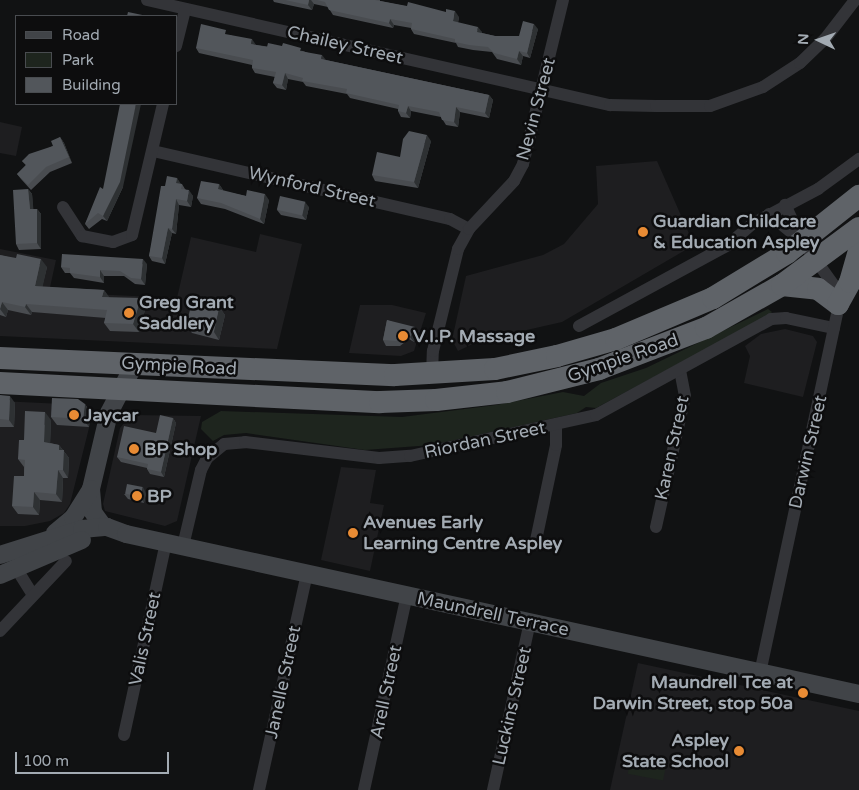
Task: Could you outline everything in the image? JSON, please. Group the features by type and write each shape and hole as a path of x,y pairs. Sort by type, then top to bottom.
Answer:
{"highway":[{"name":"Gympie Road","path":"0,358 358,374 432,374 495,369 557,356 616,339 713,298 802,241 859,196"},
{"name":"Gympie Road","path":"0,383 358,402 436,400 507,392 571,378 677,341 782,284 818,260 859,228"},
{"path":"782,284 818,288 838,304 850,282 859,252"},
{"path":"358,374 358,402"}],"main road":[{"path":"0,555 51,537 103,526 92,512 91,489 109,413 134,364"},
{"path":"51,537 73,518 91,489"},
{"name":"Maundrell Terrace","path":"103,526 126,534 166,543 859,694"},
{"name":"Maundrell Terrace","path":"0,575 90,537 126,534"}],"street":[{"name":"Chailey Street","path":"147,0 610,105 710,106 763,87 800,63 825,39 855,0"},
{"name":"Nevin Street","path":"432,374 433,351 452,269 469,229 514,180 523,164 563,0"},
{"path":"178,38 185,9"},
{"path":"63,207 82,236 113,242 132,235 163,105"},
{"name":"Wynford Street","path":"153,151 450,219 469,229"},
{"path":"580,326 720,249 769,214 831,182 859,159"},
{"path":"785,205 802,241"},
{"path":"769,214 802,241"},
{"name":"Darwin Street","path":"760,672 838,304 834,284 802,241"},
{"name":"Riordan Street","path":"184,546 201,470 207,458 224,444 245,442 394,458 556,425 609,410 771,319 786,318 834,328"},
{"name":"Karen Street","path":"656,527 685,396 680,370"},
{"path":"534,545 556,445 556,425"},
{"name":"Valis Street","path":"124,735 166,543"},
{"path":"0,631 66,561"},
{"path":"16,568 33,595"},
{"name":"Janelle Street","path":"259,790 307,573"},
{"name":"Arell Street","path":"364,790 407,595"},
{"name":"Luckins Street","path":"493,790 530,622"}],"shaded area":[{"path":"0,122 22,127 16,156 0,153"},
{"path":"657,161 694,245 562,322 479,341 458,351 452,340 466,276 543,255 564,244 598,204 596,166"},
{"path":"260,234 302,244 277,349 0,336 0,249 56,260 49,292 177,298 191,237 256,252"},
{"path":"360,305 392,305 426,313 414,351 401,356 349,353"},
{"path":"785,329 813,336 817,342 803,397 744,383 750,356 745,346 761,334"},
{"path":"0,401 84,405 93,412 70,504 64,513 50,521 25,526 0,526"},
{"path":"131,415 201,416 177,521 165,526 105,511 103,504 120,428"},
{"name":"Avenues Early Learning Centre Aspley","path":"341,467 376,470 370,503 384,505 370,571 321,560"},
{"name":"Aspley State School","path":"638,663 859,711 859,790 610,790"}],"green space":[{"path":"768,309 772,312 769,315 596,408 586,407 577,413 432,445 365,450 246,433 224,435 213,441 201,429 202,422 221,411 402,417 496,405 563,392 584,396 601,383 646,368"},
{"path":"631,757 666,764 663,781 628,774"}],"building":[{"path":"285,0 309,0 308,5"},
{"path":"317,0 375,0 407,6 408,2 446,12 446,9 455,11 453,21 478,27 477,32 495,36 519,36 523,21 534,24 527,53 519,51 517,59 494,53 488,47 455,42 455,39 411,29 412,23 390,19 389,23 329,10 325,2"},
{"path":"128,12 142,15 127,15"},
{"path":"201,24 226,30 225,34 252,39 251,44 267,47 268,43 282,46 283,43 301,48 300,51 322,55 321,59 489,95 485,113 456,107 454,122 442,120 439,112 408,106 406,113 398,111 399,105 346,93 347,89 302,81 303,78 285,73 282,85 273,83 276,72 252,68 253,60 196,48"},
{"path":"120,105 136,105 120,182 103,216 98,213 85,224 100,187 103,189"},
{"path":"409,131 427,135 414,182 372,175 377,152 400,157 403,139"},
{"path":"60,137 69,157 46,167 28,185 17,174 26,165 22,161 29,154 53,146 51,141"},
{"path":"167,176 177,178 176,183 182,184 181,189 189,190 187,201 176,199 172,229 168,228 162,258 149,256 161,186 165,186"},
{"path":"201,181 219,184 218,189 246,196 247,190 265,194 260,219 221,203 197,198"},
{"path":"28,189 30,209 37,209 37,243 16,244 13,190"},
{"path":"280,196 305,202 302,215 277,210"},
{"path":"17,254 41,259 35,286 104,290 102,297 141,298 133,324 104,323 107,310 26,304 25,307 2,302 0,309 0,255 16,258"},
{"path":"62,254 143,259 141,279 131,278 120,271 100,270 100,277 70,273 70,268 61,267"},
{"path":"192,301 219,307 214,332 186,325"},
{"path":"387,320 415,327 410,337 405,334 396,341 383,340"},
{"path":"0,395 10,396 9,420 0,419"},
{"path":"52,398 78,399 85,404 83,419 51,417"},
{"path":"25,411 45,412 44,442 59,445 59,450 64,450 63,470 58,470 56,494 34,492 33,507 12,506 14,476 24,476 25,460 18,459 19,440 24,440"},
{"path":"160,415 173,418 161,472 147,469 148,464 117,457 124,426 156,433"},
{"path":"127,484 143,487 141,497 125,494"}],"place":[{"name":"Guardian Childcare & Education Aspley","path":"643,232"},
{"name":"Greg Grant Saddlery","path":"129,313"},
{"name":"V.I.P. Massage","path":"403,336"},
{"name":"Jaycar","path":"74,415"},
{"name":"BP Shop","path":"134,449"},
{"name":"BP","path":"137,496"},
{"name":"Avenues Early Learning Centre Aspley","path":"353,533"},
{"name":"Maundrell Tce at Darwin Street, stop 50a","path":"803,693"},
{"name":"Aspley State School","path":"739,751"}]}
